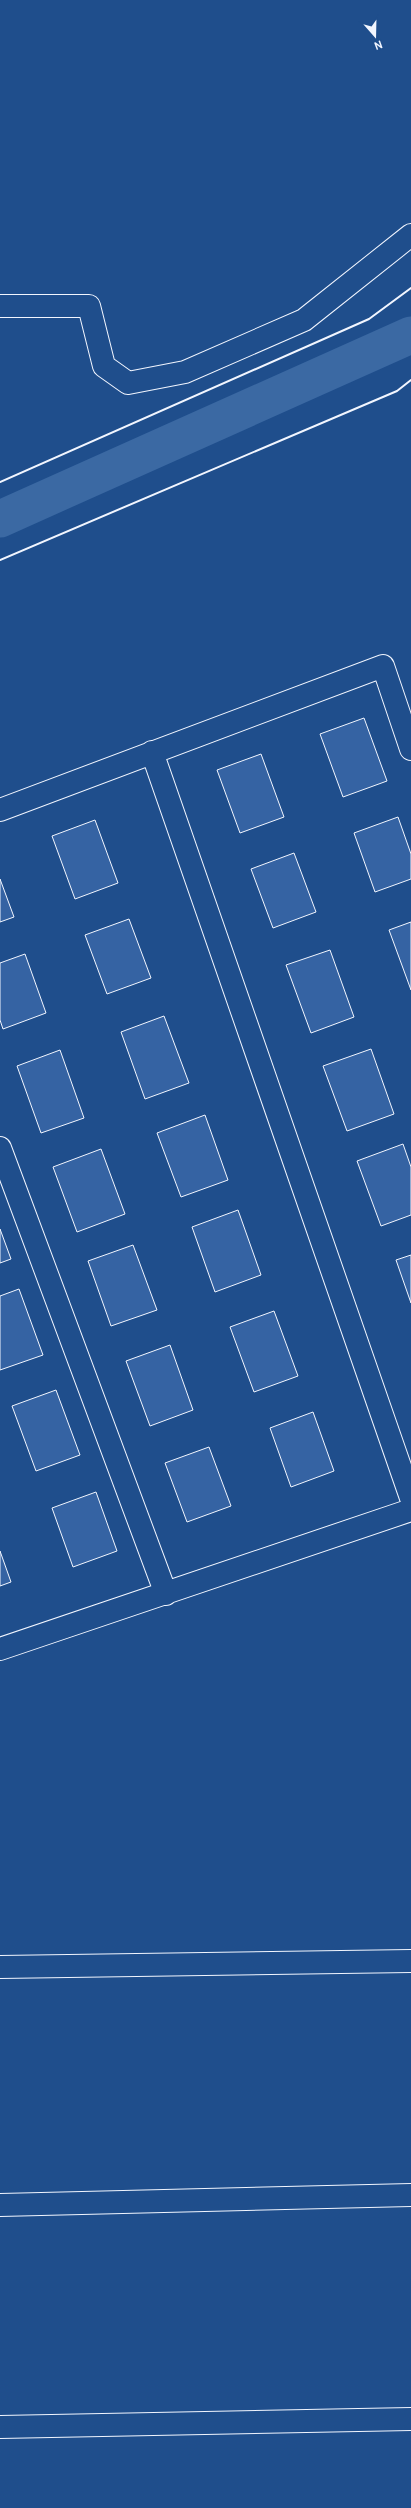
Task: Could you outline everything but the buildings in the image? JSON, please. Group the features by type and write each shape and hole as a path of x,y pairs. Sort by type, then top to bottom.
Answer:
{"street":[{"path":"0,306 88,306 104,366 128,383 185,372 304,320 411,235"},
{"path":"0,810 383,666 411,749"},
{"path":"152,752 411,1498"},
{"path":"0,1148 166,1594"},
{"path":"0,1648 166,1594 411,1510"},
{"path":"0,1967 411,1961"},
{"path":"0,2205 411,2196"},
{"path":"0,2427 411,2419"}],"waterway":[{"path":"0,519 411,335"}],"wall":[{"path":"0,482 369,319 411,288"},
{"path":"0,560 397,391 411,380"}]}
